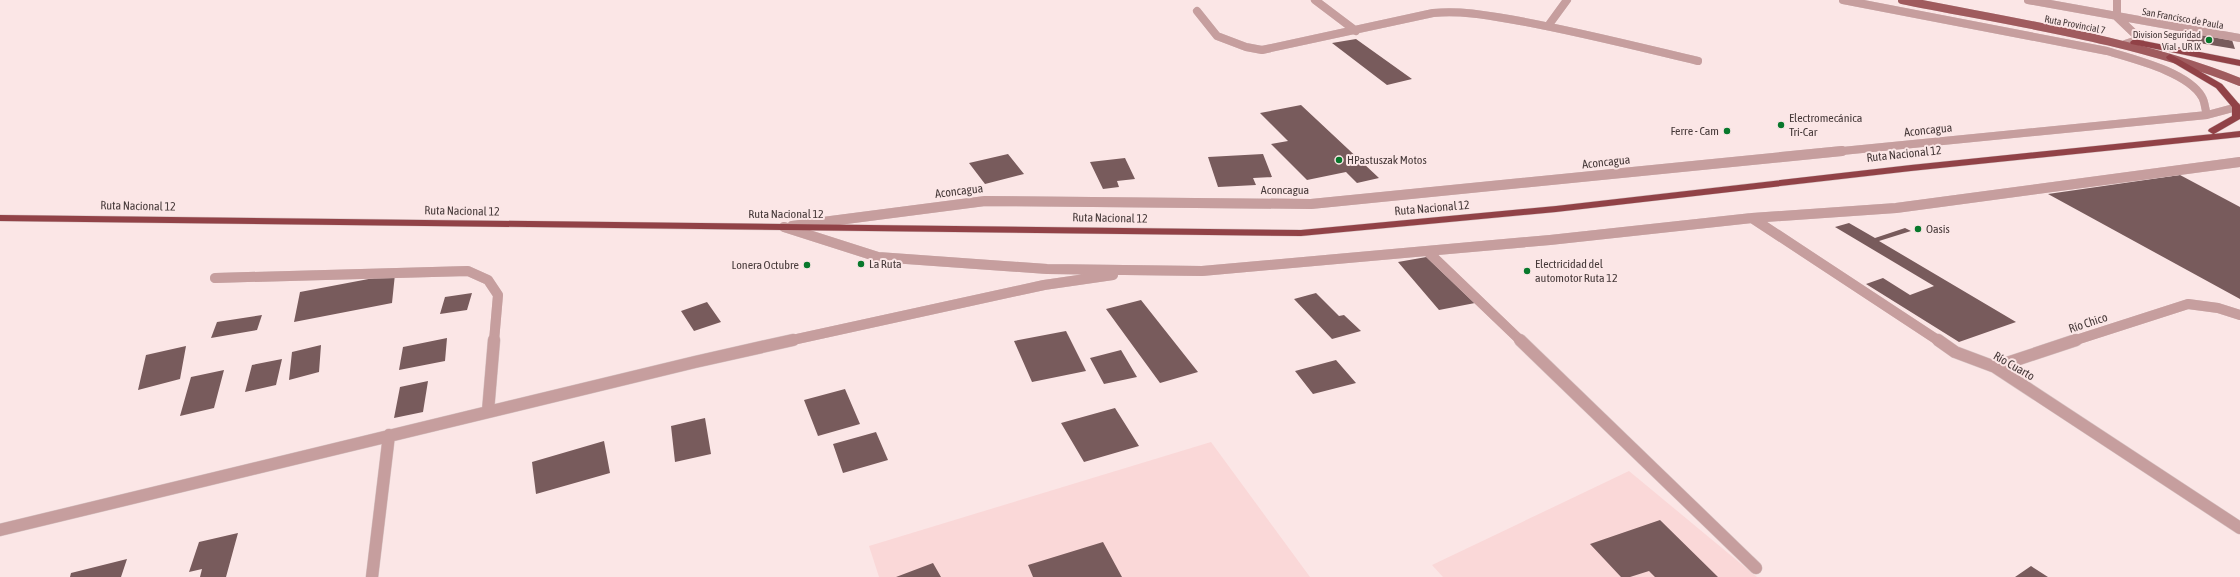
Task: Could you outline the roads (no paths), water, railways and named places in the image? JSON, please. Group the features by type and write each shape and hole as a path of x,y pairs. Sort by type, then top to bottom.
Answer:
{"highway":[{"path":"2134,42 2240,63"},
{"path":"2170,57 2219,86 2237,107 2237,117 2213,132"},
{"name":"Ruta Nacional 12","path":"1571,207 1594,201 2240,129"},
{"name":"Ruta Nacional 12","path":"0,218 1301,234 1571,207 1911,168 2240,134"}],"main road":[{"name":"Ruta Provincial 7","path":"1902,0 2124,44 2170,57 2240,82"},
{"name":"Ruta Provincial 7","path":"1916,0 2134,42 2240,76"}],"street":[{"path":"1315,0 1356,31"},
{"path":"1548,26 1567,0"},
{"path":"1843,0 2107,51 2148,63 2172,74 2191,86 2201,96 2207,115"},
{"name":"San Francisco de Paula","path":"2028,0 2240,38"},
{"path":"2077,45 2124,44 2140,39 2117,17 2117,0"},
{"path":"1197,11 1217,36 1246,47 1262,50 1356,31 1433,13 1451,11 1548,26 1698,61"},
{"name":"Aconcagua","path":"784,227 985,201 1311,204 2207,115 2237,107"},
{"path":"784,227 878,257 1047,269 1202,271 1427,251 1752,218 1896,208 2240,162"},
{"name":"Río Cuarto","path":"1752,218 1955,352 1995,367 2240,528"},
{"path":"1427,251 1756,568"},
{"path":"215,278 462,270 479,273 493,284 498,295 488,411"},
{"path":"0,530 695,362 1044,285 1143,271"},
{"name":"Río Chico","path":"1995,367 2188,304 2218,308 2240,315"},
{"path":"372,577 389,435"}],"place":[{"name":"Division Seguridad Vial - UR IX","path":"2209,40"},
{"name":"Electromecánica Tri-Car","path":"1781,125"},
{"name":"Ferre - Cam","path":"1727,131"},
{"name":"HPastuszak Motos","path":"1339,160"},
{"name":"Oasis","path":"1918,229"},
{"name":"La Ruta","path":"861,264"},
{"name":"Lonera Octubre","path":"807,265"},
{"name":"Electricidad del automotor Ruta 12","path":"1527,271"}]}
